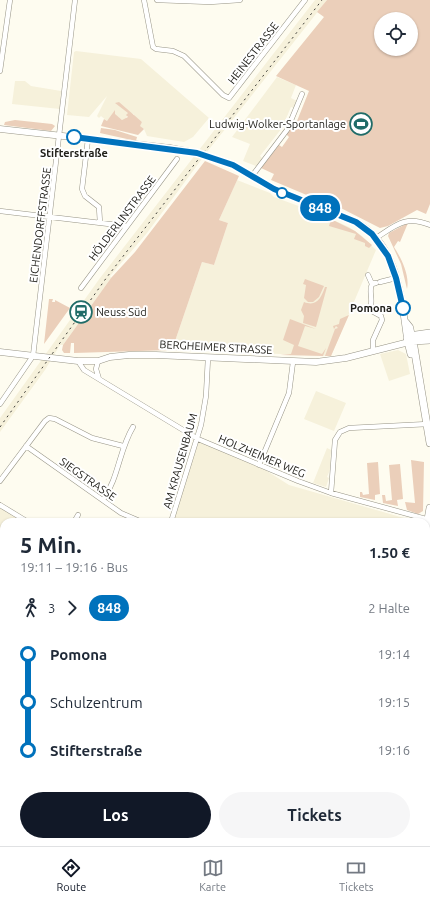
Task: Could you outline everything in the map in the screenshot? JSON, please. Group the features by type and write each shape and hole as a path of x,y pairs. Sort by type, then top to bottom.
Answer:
{"main road":[{"path":"0,129 193,152 233,165 274,189 356,222 376,238 388,256 396,278 406,322 410,327 410,339 416,372 421,385 429,424 430,443"},
{"name":"BERGHEIMER STRASSE","path":"0,352 78,361 98,361 110,357 129,355 293,362 329,361 373,351 430,333"},
{"name":"BERGHEIMER STRASSE","path":"410,339 430,340"},
{"path":"430,508 430,521"}],"street":[{"path":"0,71 0,61 10,0"},
{"name":"EICHENDORFFSTRASSE","path":"33,356 75,0"},
{"name":"HEINESTRASSE","path":"144,0 153,47 156,49 173,51 184,56 218,90 229,98 305,0"},
{"path":"157,0 240,0"},
{"path":"300,0 301,6"},
{"path":"252,176 287,130 302,94"},
{"path":"88,139 82,189 85,196 99,207 100,223"},
{"name":"HÖLDERLINSTRASSE","path":"80,288 177,159"},
{"path":"0,211 126,226"},
{"path":"376,238 408,220 417,220 430,225"},
{"path":"368,275 376,283"},
{"path":"370,310 373,302 370,289 376,283 396,278"},
{"path":"356,308 370,310 381,316 382,320 373,340 373,351"},
{"path":"0,404 33,356"},
{"name":"AM KRAUSENBAUM","path":"172,518 198,439 205,401 208,358"},
{"name":"HOLZHEIMER WEG","path":"78,361 82,368 198,439 331,493 419,518"},
{"path":"98,361 96,371 99,379"},
{"path":"260,465 289,393 293,362"},
{"path":"0,481 45,421 51,418 92,438 123,446"},
{"path":"331,493 335,440 343,430 429,424"},
{"path":"103,500 115,478 123,446 133,427"},
{"name":"SIEGSTRASSE","path":"26,446 125,515 132,518"},
{"path":"0,505 21,518"}],"shaded area":[{"path":"315,0 327,0 207,152 147,233 110,276 111,278 63,345 60,345 45,370 0,432 0,418 100,278"},
{"name":"Ludwig-Wolker-Sportanlage","path":"327,0 430,0 430,204 426,214 417,210 388,226 380,228 329,202 328,204 271,180 274,174 261,168 279,145 282,147 289,137 286,134 293,120 297,121 309,91 276,76 324,17 317,12"},
{"path":"76,51 141,59 209,118 193,137 184,142 147,136 144,129 139,126 142,122 134,116 134,114 128,113 126,119 122,120 114,114 107,121 101,116 99,118 97,116 107,96 89,117 67,115 74,52"},
{"path":"277,77 296,85 291,98 297,101 294,108 291,107 282,128 260,156 263,159 256,166 243,161 250,144 232,137"},
{"path":"15,81 25,81 31,86 61,91 60,109 12,104"},
{"path":"119,102 142,122 140,126 144,129 138,135 101,126 104,119 107,121 115,110 115,114 122,120 128,117 126,115 128,113 115,103"},
{"path":"15,120 52,124 55,126 51,131 4,125 5,122"},
{"path":"101,128 115,130 137,137 136,141 100,133"},
{"path":"205,161 239,176 219,220 228,223 214,265 202,262 172,350 74,353 74,343 71,343 70,353 64,353 62,350 63,345 111,278 135,252"},
{"path":"237,180 270,193 274,197 315,212 349,227 362,236 376,250 331,356 172,350 202,262 214,265 228,223 219,220"},
{"path":"331,219 355,231 372,245 369,248 365,246 365,243 354,239 356,234 329,226"},
{"path":"408,223 400,242 398,241 394,247 406,272 408,284 407,289 401,264 388,236 389,233"},
{"path":"305,279 324,286 319,297 313,302 308,302 304,298 306,285 303,284"},
{"path":"325,287 327,287 316,327 303,323 304,316 301,310 304,302 312,303 318,300"},
{"path":"49,299 53,299 52,302 55,302 55,300 70,308 44,344"},
{"path":"349,315 331,356 325,356 335,329 338,328 336,326 334,329 333,326 339,324 340,319"},
{"path":"290,319 316,329 305,326 298,346 322,354 326,348 323,356 280,355 291,354 294,345 283,340"},
{"path":"398,350 406,354 410,374 389,381 380,354"},
{"path":"316,391 346,403 334,431 304,419"},
{"path":"199,440 259,466 289,485 404,518 174,518"},
{"path":"327,448 331,450 330,470 327,477 329,478 326,487 313,483"},
{"path":"411,460 424,462 423,511 418,514 407,510 405,502 415,503"},
{"path":"378,462 380,494 375,495 375,500 360,497 360,492 362,492 363,495 369,494 367,463"},
{"path":"400,464 403,499 397,500 398,506 383,503 382,495 385,495 386,501 392,500 389,465"},
{"path":"0,506 18,518 0,518"}],"railway":[{"path":"0,427 107,277 322,0"}],"bus line":[{"name":"848","path":"74,137 170,148 197,153 233,165 274,189 305,203 356,222 372,234 388,256 394,269 403,308"}],"place":[{"name":"Ludwig-Wolker-Sportanlage","path":"361,124"},
{"name":"Stifterstraße","path":"74,137"},
{"name":"Pomona","path":"403,308"},
{"name":"Neuss Süd","path":"81,312"}]}
